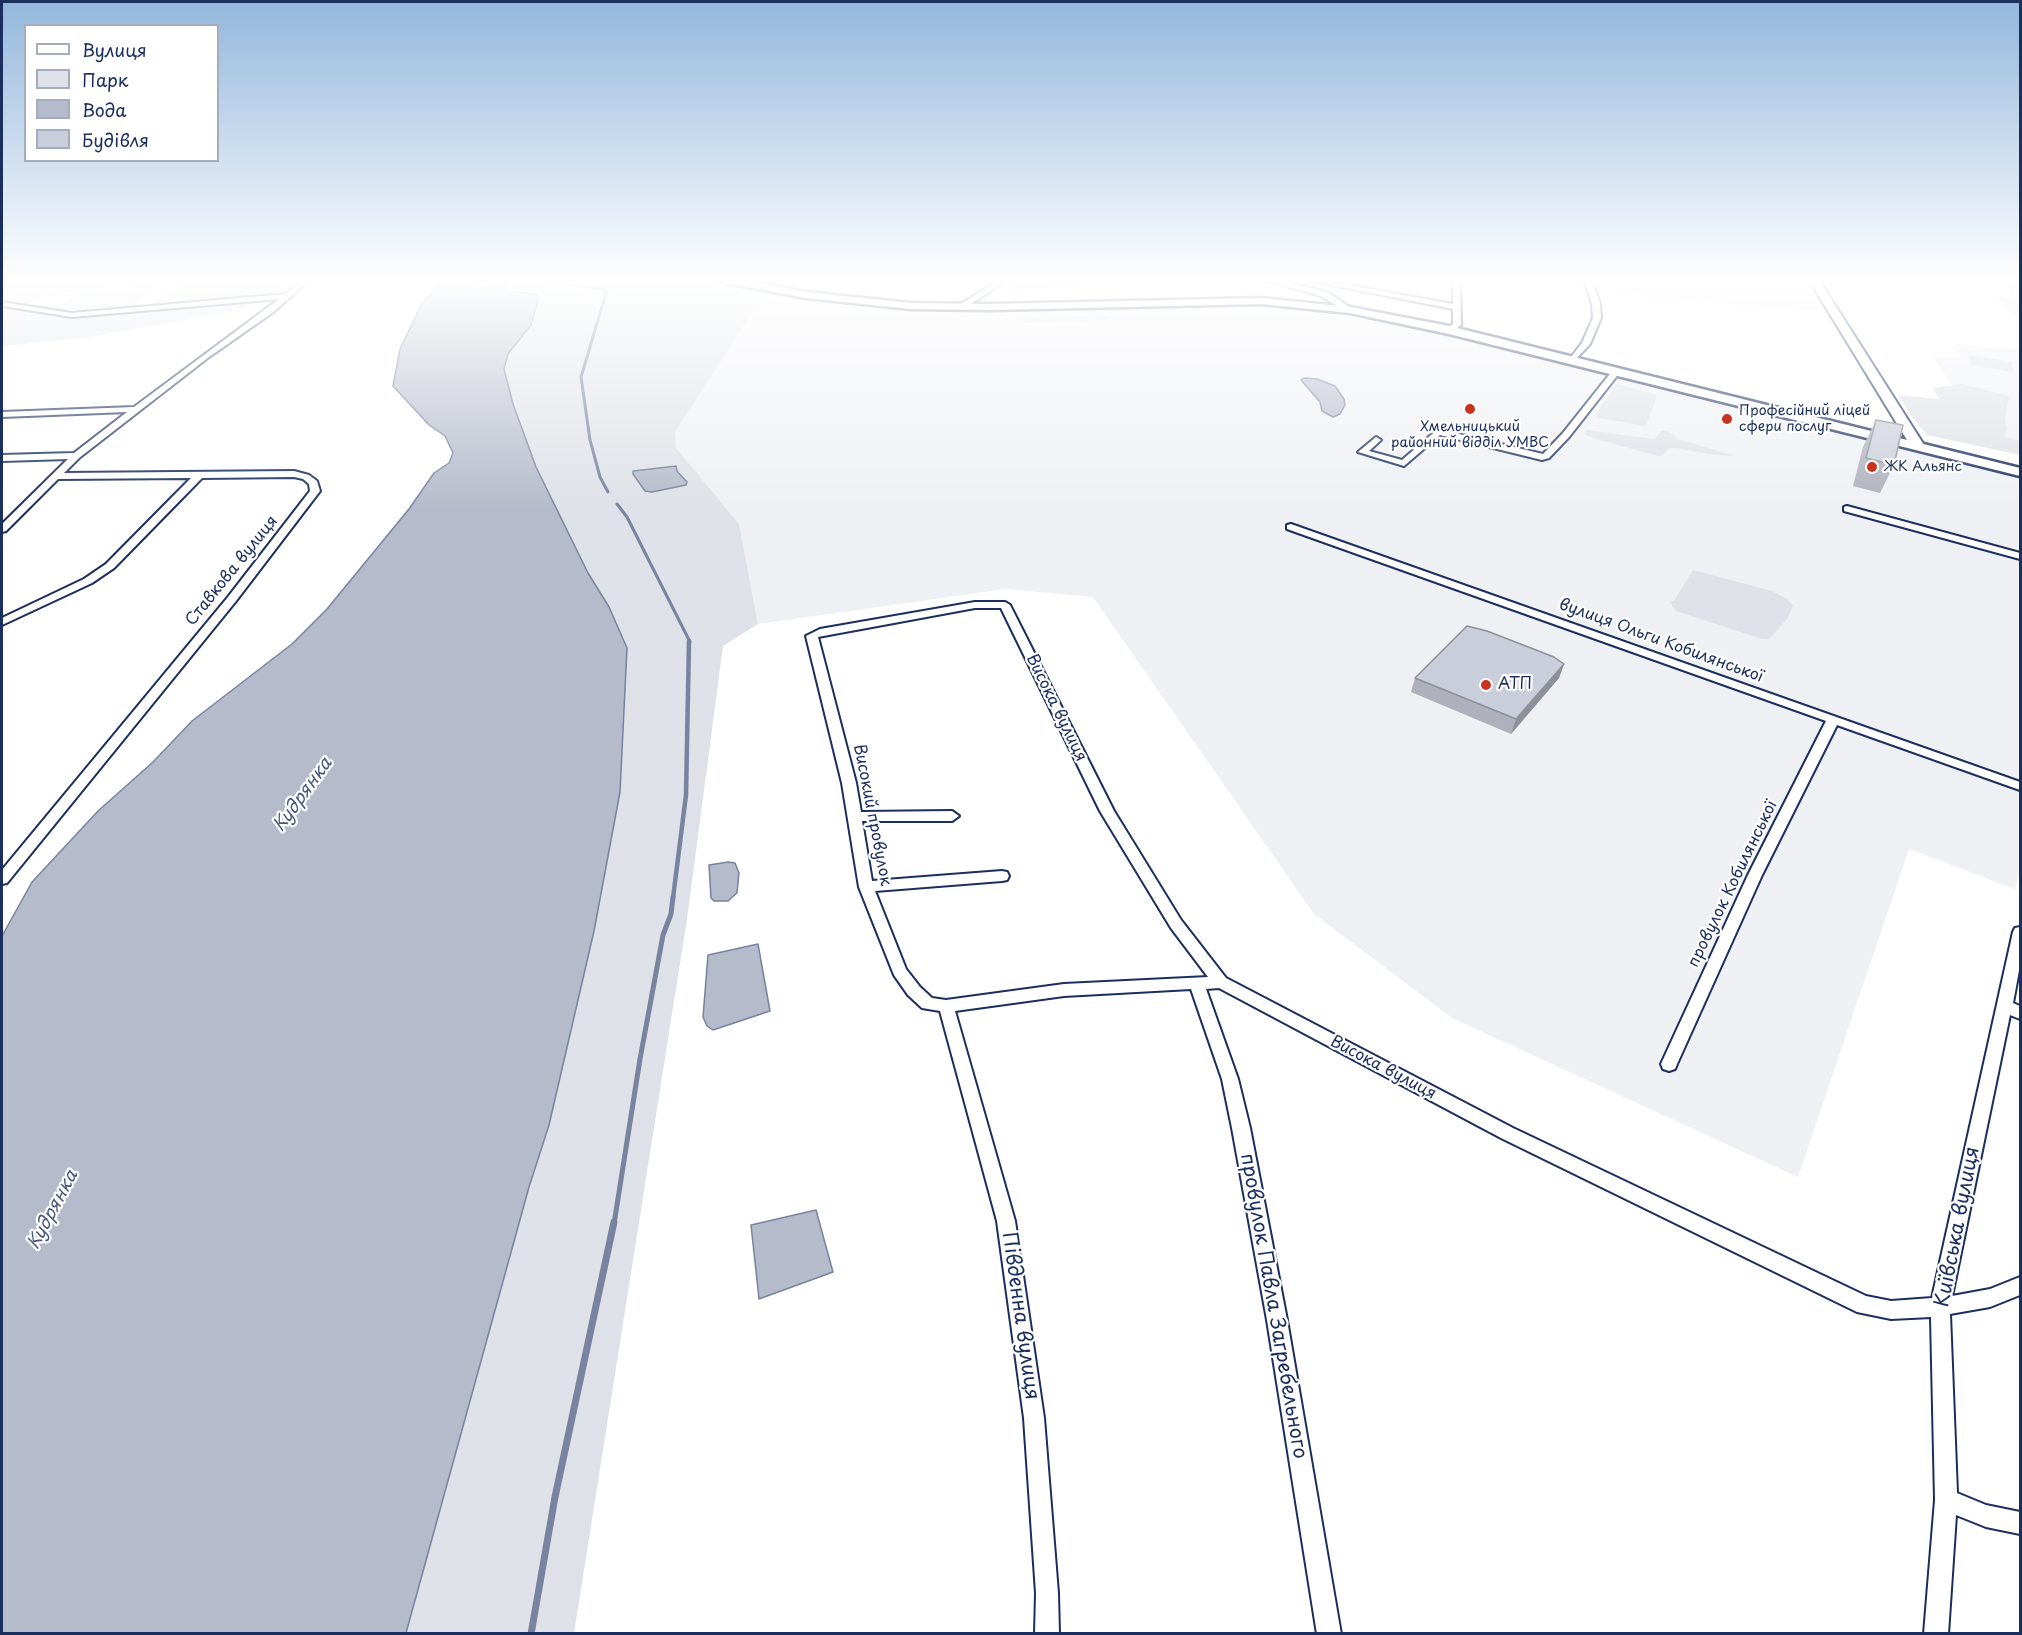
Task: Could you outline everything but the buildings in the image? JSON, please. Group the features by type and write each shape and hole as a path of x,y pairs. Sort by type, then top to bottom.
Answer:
{"main road":[{"path":"1553,356 2020,472"},
{"path":"1861,356 1917,446"}],"street":[{"path":"2,529 76,456 207,356"},
{"path":"1572,361 1576,356"},
{"path":"1376,440 1363,452 1404,463 1438,432 1528,455 1546,456 1594,402 1616,372"},
{"path":"2,414 137,410"},
{"path":"2,458 76,456"},
{"name":"Ставкова вулиця","path":"2,879 232,599 315,491 314,483 306,477 294,474 54,476"},
{"path":"2,622 88,581 110,566 200,475"},
{"path":"1847,510 2020,556"},
{"name":"вулиця Ольги Кобилянської","path":"1291,527 2020,786"},
{"name":"Високий провулок","path":"1008,610 1005,606 975,605 820,632 812,636 849,783 866,887 899,970 928,1004 946,1006 1064,990 1221,982"},
{"name":"Висока вулиця","path":"1008,610 1107,811 1176,924 1221,982 1507,1133 1864,1305 1891,1310 1940,1307 1990,1298 2020,1286"},
{"name":"провулок Кобилянської","path":"1669,1064 1755,875 1833,720"},
{"path":"855,817 952,816"},
{"path":"866,887 1002,876"},
{"name":"Київська вулиця","path":"1936,1634 1946,1500 1940,1307 2012,1009 2020,932"},
{"name":"провулок Павла Загребельного","path":"1196,983 1230,1079 1241,1128 1329,1634"},
{"name":"Південна вулиця","path":"946,1006 1003,1210 1009,1242 1034,1418 1047,1593 1047,1634"},
{"path":"1946,1500 1986,1516 2020,1523"}],"shaded area":[{"path":"724,356 1544,356 2020,477 2020,869 2015,889 1909,849 1798,1177 1452,1018 1314,914 1093,597 1005,589 758,624 739,524 675,448 675,432"},
{"path":"1959,356 2020,356 2020,455 1967,408 1933,357 1960,358"}],"green space":[{"path":"507,356 724,356 675,432 676,448 739,524 758,624 723,646 687,919 574,1633 406,1634 529,1187 549,1125 594,931 620,792 627,648 609,607 588,573 536,467 513,404 504,369"},
{"path":"1969,356 2012,362 2013,372 1970,365"},
{"path":"1616,384 1657,395 1646,426 1598,418 1596,414"},
{"path":"1962,384 2009,396 2005,420 2007,429 2004,437 2020,441 2020,455 1927,435 1911,416 1898,395 1939,399 1933,388"},
{"path":"1588,430 1654,439 1665,431 1673,434 1677,439 1736,456 1670,448 1662,456 1658,456 1596,439 1584,433"},
{"path":"1693,570 1772,591 1793,605 1788,618 1769,639 1762,639 1676,611 1670,602 1674,601"}],"water":[{"name":"Кудрянка","path":"399,356 507,356 504,369 513,404 536,467 588,573 609,607 627,648 620,792 594,931 549,1125 529,1187 406,1633 2,1633 2,936 32,882 98,811 153,762 192,721 292,644 327,609 409,509 434,473 449,463 453,453 445,436 429,425 393,386"},
{"path":"1304,378 1317,379 1335,386 1344,399 1345,405 1340,414 1333,417 1322,411 1320,402 1301,380"},
{"path":"676,466 677,471 687,482 686,485 652,492 645,491 633,474 633,471"},
{"path":"735,863 739,873 737,893 728,901 714,901 711,898 709,865"},
{"path":"758,944 770,1011 713,1030 707,1026 703,1017 708,955"},
{"path":"816,1210 833,1272 759,1299 751,1225"}],"waterway":[{"path":"587,356 581,377 590,440 600,477 608,492"},
{"path":"617,504 627,517 690,642"},
{"path":"673,898 686,795 689,641"},
{"path":"614,1224 640,1059 663,935 671,914 673,897"},
{"path":"531,1634 555,1497 614,1222"}],"place":[{"name":"Хмельницький районний відділ УМВС","path":"1470,409"},
{"name":"Професійний ліцей сфери послуг","path":"1727,419"},
{"name":"ЖК Альянс","path":"1872,467"},
{"name":"АТП","path":"1486,685"}]}
